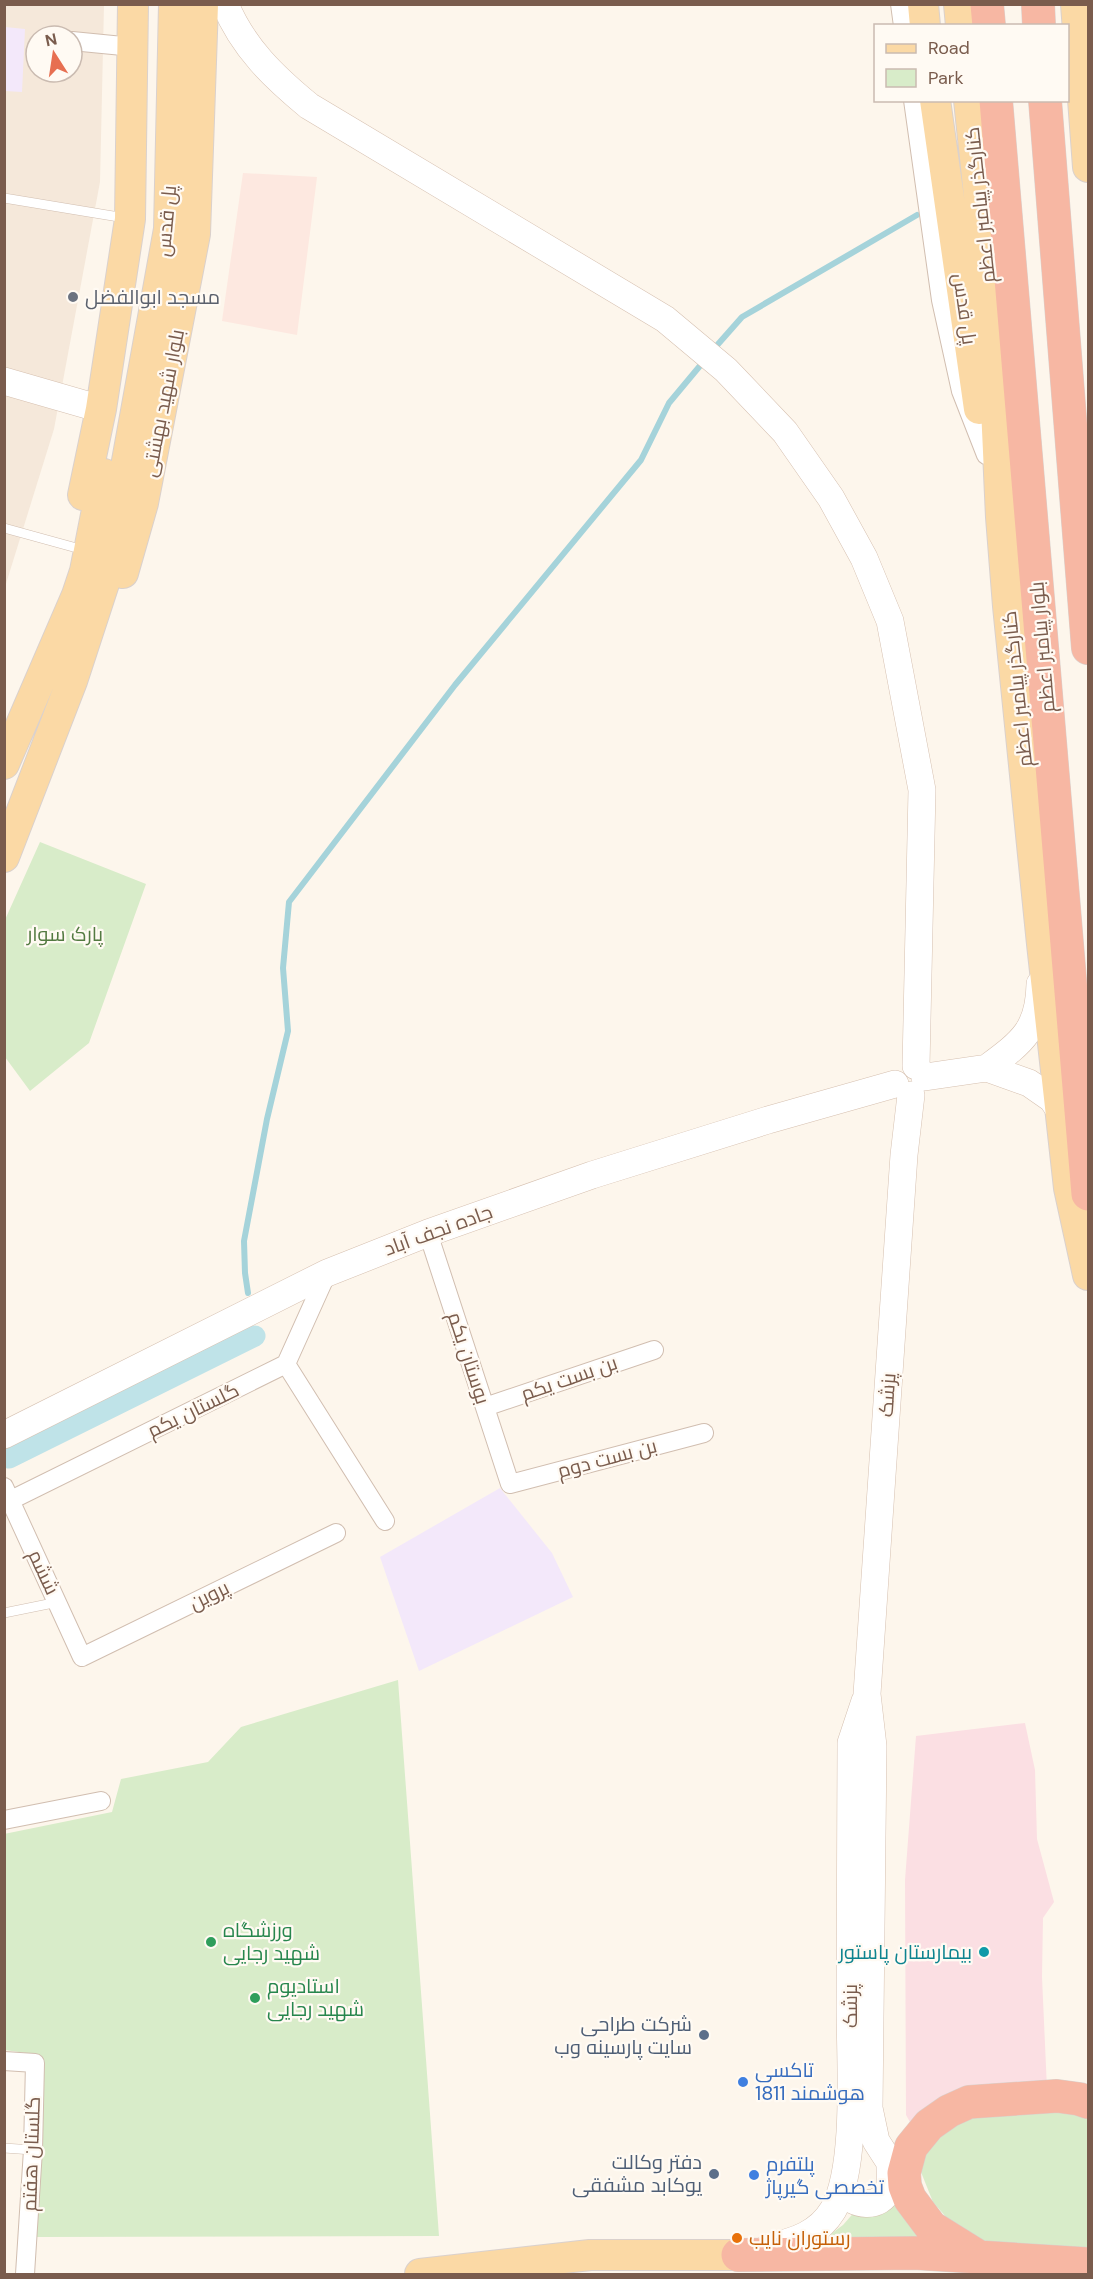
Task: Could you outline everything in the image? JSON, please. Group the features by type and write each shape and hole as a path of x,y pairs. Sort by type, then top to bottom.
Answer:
{"highway":[{"path":"987,4 989,24"},
{"path":"1038,4 1039,24"},
{"name":"بلوار پیامبر اعظم","path":"996,102 1089,1194"},
{"path":"1045,102 1089,648"},
{"path":"981,2257 931,2227 910,2199 897,2176 904,2173 911,2147 929,2126 949,2111 969,2103 1057,2096 1089,2102"},
{"path":"738,2255 915,2253 1089,2264"}],"main road":[{"name":"پل قدس","path":"88,565 169,229 174,4"},
{"name":"بلوار شهید بهشتی","path":"4,857 72,681 126,566 143,503 195,234 204,4"},
{"path":"922,4 925,24"},
{"path":"959,4 961,24"},
{"path":"1076,4 1089,167"},
{"name":"پل قدس","path":"88,565 152,226 138,6"},
{"name":"بلوار شهید بهشتی","path":"72,681 88,565 101,409 130,219 133,47 138,6"},
{"name":"پل قدس","path":"935,102 986,455 1001,517"},
{"name":"کنارگذر پیامبر اعظم","path":"969,102 992,320 1001,517 1042,944 1069,1188 1089,1275"},
{"name":"بلوار شهید بهشتی","path":"4,764 69,616 88,565"},
{"path":"420,2274 590,2255 738,2255"}],"street":[{"name":"پزشک","path":"225,4 249,48 273,76 309,106 665,319 726,370 785,432 831,498 864,558 890,621 922,790 912,1081 904,1155 867,1694 873,1746 869,2108 876,2141 897,2176"},
{"path":"900,4 903,24"},
{"path":"84,41 133,47"},
{"path":"913,102 941,300 961,391 986,455"},
{"path":"4,381 101,409"},
{"path":"987,1068 1011,1050 1028,1033 1037,1016 1040,999 1042,944"},
{"name":"جاده نجف آباد","path":"4,1435 327,1273 428,1233 592,1175 768,1120 912,1081 987,1068"},
{"path":"987,1068 1029,1083 1052,1099 1061,1112"},
{"name":"بوستان یکم","path":"428,1233 510,1484"},
{"path":"327,1273 285,1364 385,1521"},
{"name":"بن بست یکم","path":"485,1407 654,1350"},
{"name":"گلستان یکم","path":"7,1498 285,1364"},
{"name":"بن بست دوم","path":"510,1484 704,1433"},
{"name":"ششم","path":"7,1498 82,1657"},
{"name":"پروین","path":"82,1657 336,1533"},
{"name":"پزشک","path":"738,2255 792,2242 806,2236 826,2219 842,2191 850,2124 851,1743 867,1694"},
{"path":"4,1820 101,1801"},
{"name":"گلستان هفتم","path":"4,2061 35,2063 33,2150 25,2274"},
{"path":"842,2191 848,2199 859,2204 869,2204 885,2195 897,2176"}],"lane":[{"path":"4,198 130,219"},
{"path":"4,528 88,565"},
{"path":"4,1613 58,1602"},
{"path":"4,2148 33,2150"}],"shaded area":[{"path":"5,5 104,5 100,182 54,429 5,587"},
{"path":"5,27 24,29 22,92 5,91"},
{"path":"243,173 317,177 297,335 222,321"},
{"path":"500,1488 552,1553 573,1597 419,1671 380,1557"},
{"path":"1025,1723 1035,1770 1037,1839 1054,1902 1043,1918 1042,1977 1047,2089 910,2122 906,2115 905,1880 916,1736"}],"green space":[{"name":"پارک سوار","path":"40,842 146,884 89,1043 30,1091 5,1057 4,922"},
{"name":"ورزشگاه شهید رجایی","path":"398,1680 439,2236 34,2237 40,2055 5,2050 4,1834 112,1812 121,1779 208,1762 241,1727"},
{"path":"1088,2102 1088,2264 981,2257 933,2202 911,2147 949,2111"},
{"path":"894,2202 940,2246 824,2239 843,2225 857,2209"}],"waterway":[{"path":"712,351 742,317 917,215"},
{"path":"248,1293 244,1241 267,1119 288,1031 283,968 289,902 455,685 641,460 669,403 704,361"},
{"path":"254,1329 255,1336"},
{"path":"9,1458 255,1336"}],"place":[{"name":"مسجد ابوالفضل","path":"73,297"},
{"name":"ورزشگاه شهید رجایی","path":"211,1942"},
{"name":"بیمارستان پاستور","path":"984,1952"},
{"name":"استادیوم شهید رجایی","path":"255,1998"},
{"name":"شرکت طراحی سایت پارسینه وب","path":"704,2035"},
{"name":"تاکسی هوشمند 1811","path":"743,2082"},
{"name":"دفتر وکالت یوکابد مشفقی","path":"714,2174"},
{"name":"پلتفرم تخصصی گیرپاژ","path":"754,2175"},
{"name":"رستوران نایب","path":"737,2238"}]}
